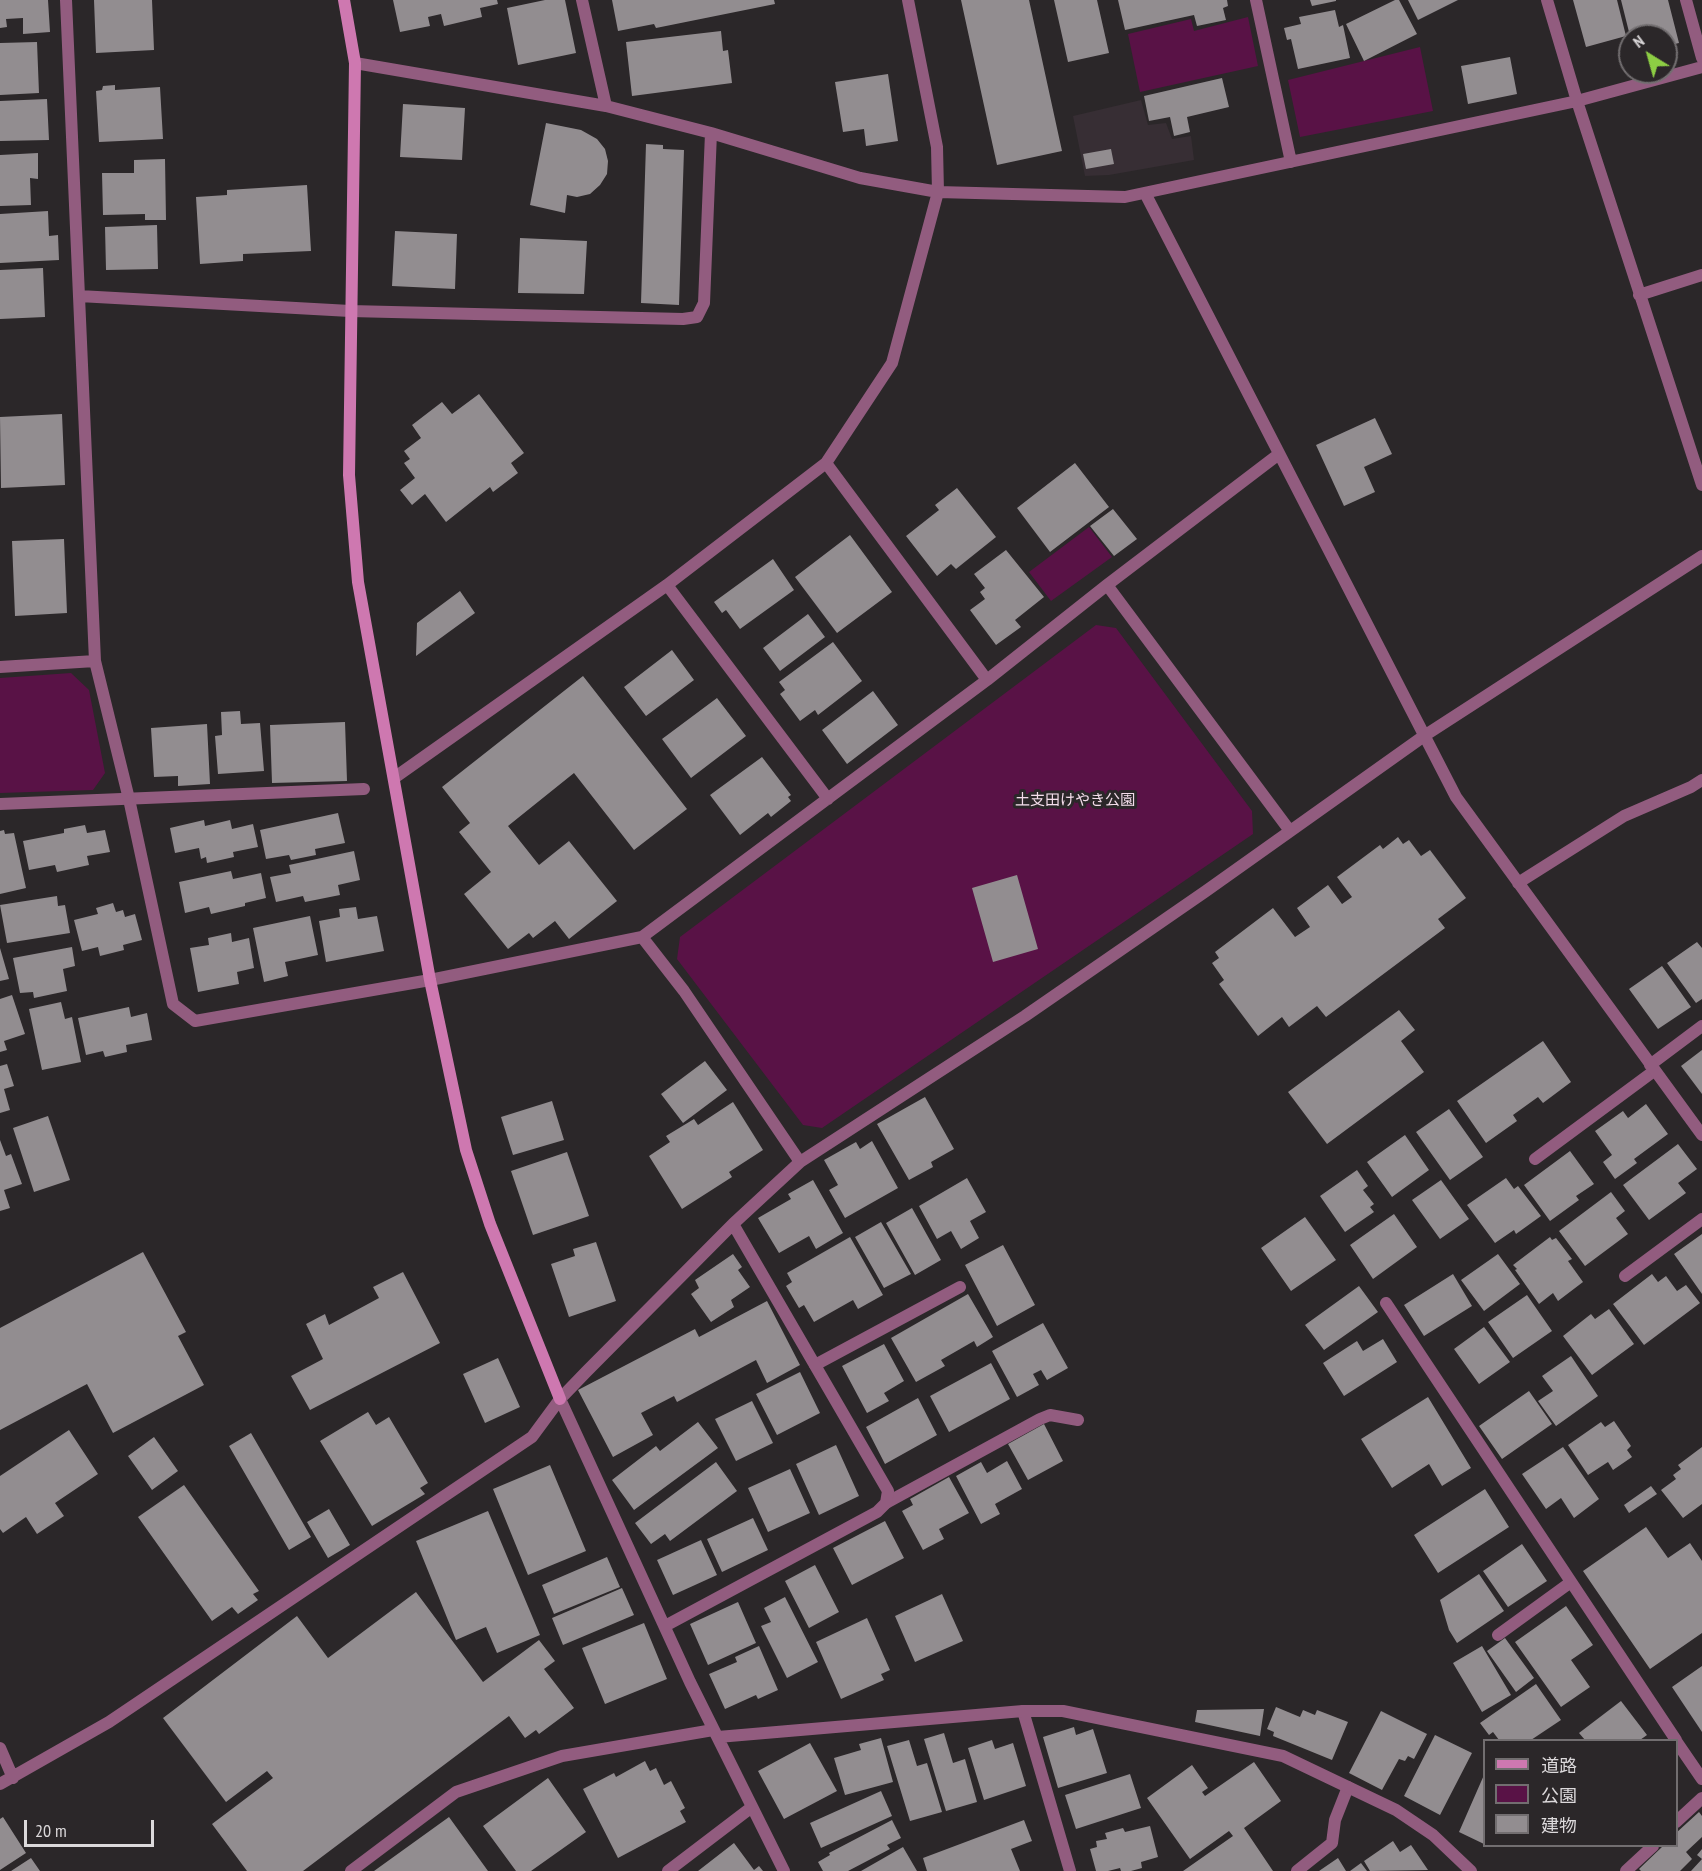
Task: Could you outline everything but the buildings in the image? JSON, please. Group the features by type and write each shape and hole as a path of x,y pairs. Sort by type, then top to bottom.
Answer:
{"street":[{"path":"66,0 95,661 129,799 173,1004 195,1021 430,980 642,937 987,680 1279,454"},
{"path":"344,0 354,63 349,476 358,582 430,980 466,1150 494,1234 560,1399 715,1734 784,1871"},
{"path":"582,0 606,106"},
{"path":"394,778 667,585 826,463 892,363 938,192 937,147 908,0"},
{"path":"1256,0 1291,162"},
{"path":"1547,0 1577,101 1702,485"},
{"path":"1686,0 1702,58"},
{"path":"354,63 606,106 711,133 860,178 938,192 1125,197 1577,101 1702,66"},
{"path":"80,296 350,311 672,319 697,316 704,303 711,133"},
{"path":"1145,194 1456,797 1702,1136"},
{"path":"1640,295 1702,274"},
{"path":"826,463 987,680"},
{"path":"0,1784 109,1722 532,1437 560,1399 734,1224 800,1162 1025,1016 1424,736 1702,556"},
{"path":"667,585 828,799"},
{"path":"1107,585 1290,831"},
{"path":"0,667 95,661"},
{"path":"1518,883 1624,816 1702,780"},
{"path":"0,804 364,789"},
{"path":"642,937 684,991 800,1162"},
{"path":"1535,1159 1702,1026"},
{"path":"1626,1276 1702,1219"},
{"path":"734,1224 888,1491 886,1503"},
{"path":"815,1365 960,1287"},
{"path":"1386,1304 1675,1739"},
{"path":"665,1626 877,1512 886,1503 1040,1419 1050,1415 1078,1420"},
{"path":"1497,1635 1571,1582"},
{"path":"1023,1711 1070,1871"},
{"path":"351,1871 456,1792 562,1756 715,1734 1023,1711 1063,1712 1283,1756 1396,1810 1432,1835 1471,1871"},
{"path":"1678,1744 1702,1779"},
{"path":"0,1748 13,1778"},
{"path":"1297,1871 1332,1843 1335,1820 1348,1787"},
{"path":"1678,1821 1702,1798"},
{"path":"668,1871 752,1807"},
{"path":"1626,1871 1651,1847"}],"shaded area":[{"path":"1141,100 1148,125 1166,123 1172,139 1191,136 1194,160 1109,175 1085,176 1073,116"}],"green space":[{"path":"1248,17 1258,66 1140,92 1128,34 1191,19 1194,31"},
{"path":"1420,47 1433,111 1300,137 1288,80"},
{"path":"1089,527 1112,557 1051,601 1029,572"},
{"name":"土支田けやき公園","path":"1096,625 1116,628 1252,811 1253,834 822,1128 803,1125 677,959 680,937"},
{"path":"71,673 89,690 105,773 93,790 0,793 0,678"}]}
